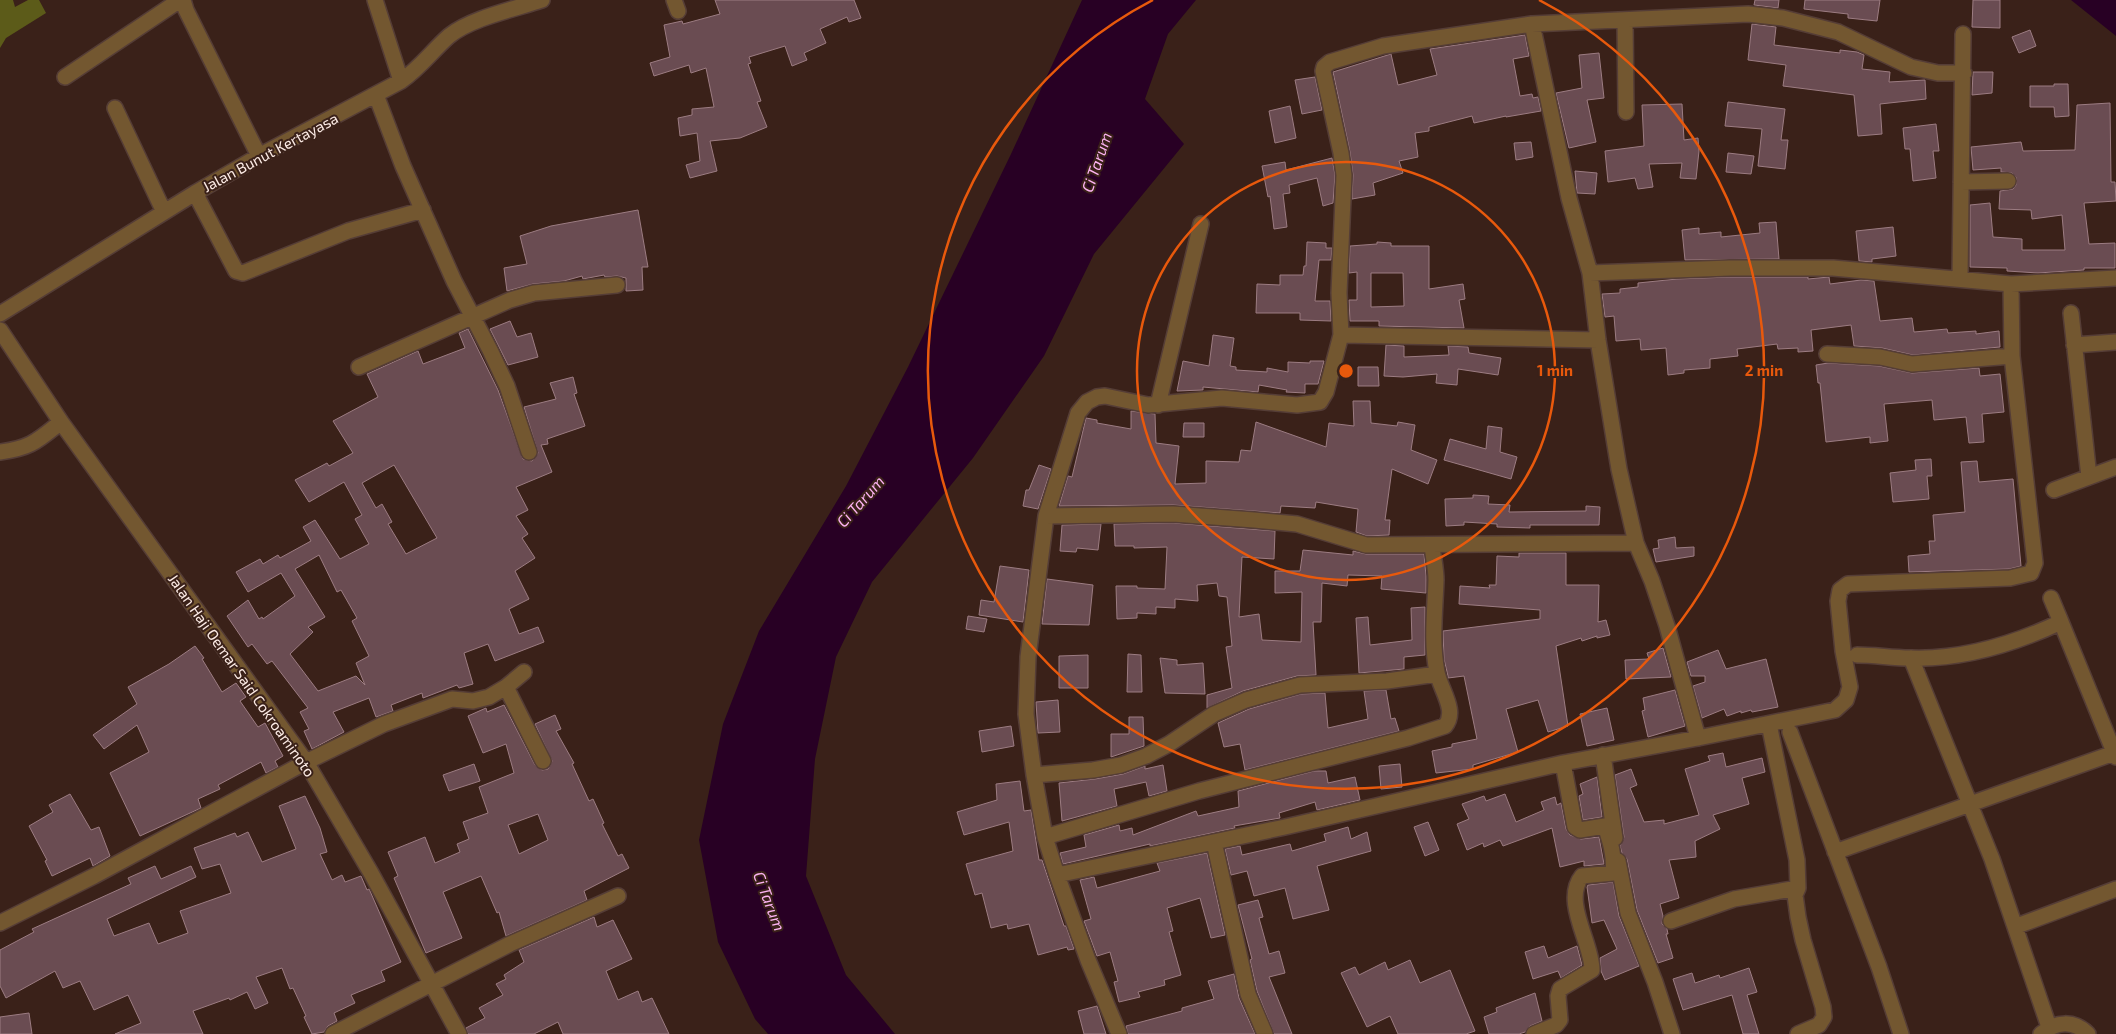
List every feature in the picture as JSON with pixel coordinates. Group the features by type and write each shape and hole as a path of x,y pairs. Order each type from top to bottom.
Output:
{"street":[{"path":"65,77 181,0 260,156"},
{"path":"375,0 401,81"},
{"name":"Jalan Bunut Kertayasa","path":"0,314 195,193 401,81 418,69 450,36 462,28 542,0"},
{"path":"1119,1034 1088,960 1057,875 1045,837 1034,775 1026,714 1028,656 1046,516 1078,414 1087,402 1097,397 1105,396 1158,405 1222,398 1297,404 1320,402 1326,392 1341,335 1339,293 1344,175 1323,71 1324,66 1330,62 1383,46 1532,24 1748,14 1783,18 1838,32 1911,67 1938,73 1964,73"},
{"path":"1625,20 1626,112"},
{"path":"1532,24 1569,198 1590,273 1598,340 1619,469 1636,543 1668,626 1698,738"},
{"path":"1960,279 1963,34"},
{"path":"376,95 454,281 474,318 506,386 529,452"},
{"path":"115,108 164,212"},
{"path":"1961,182 2008,181"},
{"path":"195,193 236,271 243,273 348,231 423,210"},
{"path":"1158,405 1201,224"},
{"path":"1590,273 1730,268 1834,268 2011,284 2116,278"},
{"path":"1057,875 1414,799 1563,763 1835,710 1846,700 1850,687 1843,651 1838,601 1840,590 1848,584 2010,578 2031,573 2035,563 2012,356 2011,284"},
{"path":"359,367 474,318 510,300 534,293 617,285"},
{"path":"2071,314 2089,477"},
{"name":"Jalan Haji Oemar Said Cokroaminoto","path":"0,330 61,422 306,762 371,873 459,1034"},
{"path":"1341,335 1598,340"},
{"path":"2074,346 2116,342"},
{"path":"1827,354 1880,358 1912,364 2012,356"},
{"path":"0,452 23,449 61,422"},
{"path":"2054,490 2116,466"},
{"path":"1046,516 1172,514 1254,520 1296,524 1366,545 1636,543"},
{"path":"1045,837 1199,791 1408,738 1445,726 1450,721 1451,713 1437,674 1433,630 1436,578 1432,545"},
{"path":"1835,852 1969,803 2115,755 2051,598"},
{"path":"1857,655 1911,658 1950,656 1995,648 2029,637 2061,622"},
{"path":"1911,658 2017,926 2045,1030 2062,1023 2076,1025 2088,1034"},
{"path":"0,923 94,876 306,762 393,720 452,699 473,701 489,697 506,687 524,672"},
{"path":"1034,775 1093,770 1121,765 1146,756 1169,744 1214,714 1246,700 1300,685 1387,681 1437,674"},
{"path":"506,687 543,760"},
{"path":"1769,724 1794,840 1798,888 1796,895 1803,940 1823,1007 1824,1017 1819,1026 1798,1034"},
{"path":"1790,732 1901,1034"},
{"path":"1603,756 1620,877 1628,912 1655,982 1672,1034"},
{"path":"1534,1034 1556,1025 1560,1020 1558,996 1560,989 1592,970 1592,960 1576,906 1579,880 1582,876 1612,872 1614,866 1612,847 1605,826 1580,830 1575,827 1563,763"},
{"path":"1214,842 1248,994 1265,1034"},
{"path":"1671,921 1734,899 1798,888"},
{"path":"2017,926 2116,889"},
{"path":"333,1034 510,944 618,896"}],"shaded area":[{"path":"0,0 13,0 15,7 28,0 39,0 46,13 6,38 0,48"}],"water":[{"name":"Ci Tarum","path":"1082,0 1196,0 1168,34 1145,99 1184,144 1094,254 1044,356 973,458 872,582 836,657 815,759 806,876 846,975 895,1034 768,1034 755,1019 718,942 699,840 723,724 759,631 846,486 908,367 1011,154"},
{"path":"2071,0 2116,0 2116,36"}],"building":[{"path":"715,0 854,0 861,18 849,22 847,17 820,29 826,43 804,53 807,60 792,66 785,46 749,57 751,63 748,64 761,101 757,102 767,127 740,138 710,141 717,171 690,178 686,165 700,161 697,133 680,136 678,118 692,115 692,109 714,107 706,68 691,73 689,65 654,76 650,63 670,57 664,25 682,21 683,24 720,14"},
{"path":"1755,0 1779,0 1778,8 1754,5"},
{"path":"1805,0 1880,0 1877,21 1848,18 1848,14 1804,9"},
{"path":"1973,0 2000,0 2000,28 1972,27"},
{"path":"1752,24 1776,27 1774,45 1840,53 1840,50 1857,52 1864,55 1862,69 1890,72 1889,82 1925,80 1926,99 1880,104 1882,134 1858,136 1854,95 1783,86 1786,65 1748,60"},
{"path":"2030,30 2036,46 2019,53 2012,37"},
{"path":"1525,35 1529,56 1513,59 1520,96 1532,94 1533,98 1538,97 1541,111 1474,123 1472,116 1429,127 1429,131 1415,133 1418,157 1399,161 1403,173 1373,183 1375,195 1352,199 1353,175 1350,152 1333,72 1391,54 1398,85 1437,75 1430,49"},
{"path":"1599,53 1604,98 1587,100 1596,142 1569,148 1556,93 1582,88 1579,55"},
{"path":"1973,72 1993,72 1992,93 1972,95"},
{"path":"1315,77 1322,110 1302,114 1295,80"},
{"path":"2054,84 2068,84 2069,116 2055,117 2054,107 2030,107 2030,86 2054,86"},
{"path":"1728,102 1785,109 1781,140 1788,140 1785,169 1758,166 1762,129 1725,126"},
{"path":"2110,103 2111,182 2115,182 2116,201 2084,203 2089,244 2115,243 2115,268 2084,268 2084,270 2038,273 2007,271 2007,268 1970,267 1970,205 1990,203 1993,237 2022,239 2022,250 2065,250 2062,215 2032,219 2031,210 1999,209 2000,191 2013,189 2016,185 2016,177 2012,173 2001,172 2001,168 1973,170 1971,147 2021,142 2023,151 2075,150 2077,105"},
{"path":"1682,104 1684,140 1698,138 1699,151 1696,179 1680,178 1682,163 1649,164 1653,187 1638,189 1635,178 1608,182 1605,151 1644,146 1642,105"},
{"path":"1290,106 1296,138 1275,143 1269,111"},
{"path":"1936,124 1939,151 1933,151 1936,178 1913,181 1910,149 1905,149 1903,128"},
{"path":"1531,142 1533,157 1516,160 1514,143"},
{"path":"1728,153 1754,156 1751,174 1726,172"},
{"path":"1332,158 1335,175 1333,203 1323,206 1317,178 1289,185 1290,193 1283,194 1287,227 1274,229 1270,196 1268,197 1262,166 1285,162 1286,170"},
{"path":"1575,171 1597,173 1595,194 1577,193"},
{"path":"638,210 648,267 642,267 643,290 626,291 626,278 617,276 605,277 604,275 583,279 582,276 564,281 533,284 507,291 504,268 527,264 520,236 551,226"},
{"path":"1776,222 1779,259 1685,260 1682,230 1699,228 1699,234 1721,232 1721,237 1760,233 1759,223"},
{"path":"1893,227 1896,256 1872,259 1872,262 1859,261 1856,231"},
{"path":"1307,242 1326,243 1326,248 1332,248 1331,260 1319,260 1315,301 1330,301 1331,321 1300,320 1300,313 1256,313 1257,284 1280,285 1280,275 1303,275 1304,266 1306,266"},
{"path":"1377,242 1391,243 1391,246 1429,246 1429,289 1463,284 1465,299 1459,300 1464,328 1379,326 1379,321 1350,321 1349,300 1357,300 1357,272 1349,273 1350,246 1377,244","holes":["1371,273 1403,273 1404,306 1371,307"]},
{"path":"1730,277 1808,277 1808,279 1829,277 1830,284 1861,280 1874,281 1880,321 1912,318 1914,332 1947,329 1948,333 1976,331 1976,334 1999,331 2000,347 1913,355 1882,348 1854,346 1851,325 1811,330 1813,351 1798,352 1798,348 1778,349 1777,344 1737,349 1738,356 1710,359 1710,368 1684,370 1684,373 1668,375 1666,348 1641,350 1640,339 1616,341 1614,316 1605,317 1602,294 1620,293 1620,289 1638,287 1638,283"},
{"path":"510,321 517,337 531,333 538,357 508,365 490,329"},
{"path":"468,329 498,390 523,459 532,461 538,453 524,407 556,399 550,383 573,377 577,393 574,394 585,426 547,439 548,444 541,445 552,472 516,487 528,510 516,516 528,534 522,538 535,558 515,571 529,599 509,609 519,634 538,627 544,642 495,661 488,644 464,653 473,684 459,688 457,685 423,698 422,693 391,705 393,711 376,717 369,698 333,712 344,732 312,749 304,731 309,729 300,712 308,708 272,661 267,664 252,644 248,647 227,616 248,600 259,619 262,617 263,619 295,596 281,573 248,592 236,572 260,559 263,564 278,555 280,558 311,541 303,527 315,520 340,559 369,544 355,519 362,515 344,482 309,502 295,480 327,463 329,466 353,453 333,421 378,397 367,374 418,351 423,364 465,348 459,333","holes":["394,465 437,538 406,554 388,524 392,522 382,504 376,508 362,483","319,555 337,592 341,590 357,618 352,621 369,656 356,663 365,685 356,676 318,691 290,654 313,632 308,627 325,617 295,569"]},
{"path":"1213,335 1234,338 1230,366 1236,367 1236,370 1267,372 1267,368 1288,372 1288,362 1310,363 1310,361 1324,361 1318,384 1305,384 1305,393 1286,392 1287,390 1259,385 1258,392 1203,387 1203,390 1177,391 1183,361 1209,366"},
{"path":"1386,345 1404,346 1404,357 1449,355 1448,346 1468,347 1469,353 1501,358 1498,375 1458,369 1457,385 1436,383 1437,374 1403,377 1384,376"},
{"path":"1828,363 1879,366 1912,373 1979,368 1980,376 2000,374 2004,412 1982,414 1984,442 1969,443 1966,417 1934,420 1932,400 1884,404 1888,441 1870,443 1870,437 1826,442 1820,383 1818,383 1816,365"},
{"path":"1358,367 1378,367 1379,386 1358,386"},
{"path":"1353,401 1370,401 1371,423 1397,426 1398,422 1415,425 1411,450 1437,460 1428,484 1392,469 1385,520 1390,520 1389,535 1367,536 1356,532 1358,509 1316,502 1315,508 1281,506 1280,513 1173,505 1059,506 1068,476 1072,477 1086,418 1097,420 1097,423 1131,429 1131,411 1155,414 1156,443 1179,446 1175,484 1206,483 1206,461 1239,462 1241,450 1251,451 1256,422 1326,447 1329,423 1354,426"},
{"path":"1184,423 1204,423 1204,437 1183,437"},
{"path":"1488,426 1502,428 1500,452 1517,457 1511,479 1444,460 1450,439 1486,449"},
{"path":"1931,459 1932,476 1927,476 1929,499 1893,502 1890,473 1916,470 1915,460"},
{"path":"1977,461 1979,482 2013,479 2021,566 2009,569 1909,572 1908,556 1930,554 1929,541 1935,541 1933,515 1965,512 1961,462"},
{"path":"1039,465 1051,469 1038,509 1023,506 1026,490 1029,490"},
{"path":"1473,495 1489,496 1488,504 1510,505 1509,512 1586,511 1586,506 1600,507 1599,525 1530,525 1530,528 1497,527 1497,524 1464,522 1464,525 1446,526 1445,499 1473,498"},
{"path":"1173,523 1275,531 1274,559 1242,557 1239,617 1259,614 1262,640 1301,642 1302,592 1275,593 1275,571 1300,571 1303,550 1353,555 1353,551 1366,554 1424,554 1426,593 1381,589 1382,576 1348,575 1347,586 1322,583 1321,622 1313,622 1316,675 1297,676 1243,691 1207,708 1207,695 1232,688 1226,647 1232,646 1227,597 1219,596 1217,583 1197,585 1198,601 1175,599 1175,608 1156,607 1156,614 1137,613 1137,618 1117,619 1116,586 1165,589 1167,547 1134,548 1134,546 1115,546 1114,524"},
{"path":"1101,524 1098,550 1077,548 1076,552 1060,551 1062,525"},
{"path":"1675,537 1676,548 1694,547 1694,556 1656,562 1653,549 1659,548 1658,540"},
{"path":"1519,553 1566,553 1566,585 1599,585 1598,622 1606,620 1610,635 1597,638 1597,636 1582,641 1581,638 1556,646 1568,726 1548,732 1538,700 1506,709 1518,752 1473,765 1473,769 1436,773 1432,751 1452,747 1452,744 1477,739 1464,676 1448,678 1444,659 1443,631 1540,619 1540,610 1459,604 1460,586 1490,588 1489,585 1496,585 1497,556 1519,557"},
{"path":"1000,566 1029,570 1023,622 979,615 981,600 994,602"},
{"path":"1047,579 1093,585 1089,625 1042,624"},
{"path":"1425,607 1425,655 1404,657 1404,669 1359,673 1356,618 1368,617 1370,645 1412,640 1411,608"},
{"path":"968,616 987,619 984,632 966,629"},
{"path":"195,646 204,658 202,659 222,692 236,683 246,697 240,701 258,727 265,723 283,756 275,761 278,767 266,773 261,762 218,785 220,789 198,799 201,808 140,836 110,773 149,752 137,725 104,749 93,735 137,704 128,687 169,664"},
{"path":"1663,648 1671,677 1626,679 1625,660 1649,659 1647,653"},
{"path":"1718,650 1726,669 1766,659 1778,707 1752,712 1751,710 1741,713 1741,711 1727,716 1724,709 1702,718 1693,686 1705,682 1705,676 1691,676 1687,662"},
{"path":"1128,654 1141,655 1142,692 1127,692"},
{"path":"1088,655 1088,688 1059,688 1059,656"},
{"path":"1160,658 1177,660 1177,665 1203,663 1205,694 1165,693"},
{"path":"1386,690 1391,719 1395,718 1399,731 1245,770 1240,744 1224,747 1218,723 1249,709 1301,694 1325,693 1328,728 1368,719 1364,691"},
{"path":"1675,690 1685,726 1648,737 1642,711 1645,710 1643,698"},
{"path":"1058,700 1060,732 1038,733 1036,702"},
{"path":"504,705 535,765 542,770 548,769 552,761 535,724 555,715 561,729 556,731 574,763 572,764 589,801 593,799 604,823 602,824 618,856 622,854 629,868 584,891 587,900 506,936 499,912 497,913 481,876 443,892 462,938 426,953 394,878 398,876 388,852 425,837 435,863 460,852 457,844 469,839 463,822 488,813 479,787 514,773 506,744 483,753 468,716 486,708 487,712","holes":["538,814 548,840 519,854 508,825"]},
{"path":"1607,708 1614,740 1587,746 1580,714"},
{"path":"1129,717 1143,717 1144,746 1111,757 1111,734 1129,734"},
{"path":"1011,726 1014,746 982,752 979,731"},
{"path":"1723,753 1726,767 1762,758 1765,772 1742,778 1749,804 1713,815 1720,829 1695,841 1696,857 1669,860 1679,898 1660,904 1663,916 1662,924 1667,929 1668,934 1666,934 1673,958 1658,963 1637,910 1627,859 1622,853 1620,846 1624,837 1615,775 1631,769 1637,785 1630,788 1644,822 1664,820 1664,824 1699,815 1685,769 1710,761 1708,756"},
{"path":"474,764 480,781 449,791 443,775"},
{"path":"1400,764 1402,787 1381,789 1379,766"},
{"path":"1163,765 1167,791 1149,796 1146,782 1114,789 1117,806 1062,821 1059,783 1095,779 1123,774 1145,766 1145,769"},
{"path":"1314,771 1326,771 1328,783 1355,777 1360,800 1317,810 1315,802 1279,813 1280,818 1234,826 1235,828 1150,846 1150,844 1063,864 1060,853 1086,847 1084,835 1119,825 1120,831 1132,828 1133,835 1196,811 1198,816 1239,807 1238,791"},
{"path":"1597,777 1602,817 1583,820 1579,796 1583,794 1580,784"},
{"path":"1020,781 1024,811 1031,810 1039,860 1042,860 1064,926 1066,926 1074,949 1068,950 1067,947 1038,955 1029,924 1008,929 1007,924 991,928 982,893 975,895 966,864 1013,851 1009,822 964,835 957,812 997,800 996,784"},
{"path":"70,794 91,830 99,827 110,856 93,866 90,858 52,876 45,861 47,860 29,826 53,812 49,805"},
{"path":"1505,794 1516,822 1544,810 1541,802 1555,797 1557,805 1561,803 1566,829 1570,835 1581,839 1599,837 1604,864 1584,866 1584,861 1560,867 1552,828 1503,846 1500,840 1484,847 1483,843 1467,850 1457,824 1469,819 1462,804 1484,796 1486,801"},
{"path":"305,796 320,828 327,852 320,854 332,880 342,875 345,882 361,876 367,890 369,889 370,891 401,962 381,971 385,981 351,995 355,1003 334,1013 337,1021 328,1026 324,1032 312,1034 304,1017 306,1016 293,988 290,989 282,968 256,977 268,1003 255,1009 247,992 230,1000 229,998 193,1011 203,1034 115,1034 141,1023 128,995 94,1010 80,981 63,988 55,971 6,998 0,986 0,950 34,932 32,929 131,884 128,878 155,866 161,879 191,866 196,877 107,919 114,936 149,923 158,944 188,933 180,911 231,893 220,864 202,869 194,848 235,833 237,837 248,832 262,862 296,849 279,806"},
{"path":"1428,822 1439,850 1425,856 1414,827"},
{"path":"1348,827 1351,839 1367,832 1371,851 1317,866 1329,910 1293,919 1285,888 1254,896 1247,871 1231,875 1225,849 1240,846 1242,855 1290,844 1292,851 1326,841 1324,834"},
{"path":"1207,853 1225,935 1211,938 1200,898 1167,908 1173,931 1169,932 1181,975 1164,980 1165,985 1138,992 1140,997 1119,1002 1114,982 1118,981 1110,952 1097,956 1084,921 1091,919 1080,880 1094,877 1097,888 1160,871 1157,863"},
{"path":"1613,882 1619,916 1639,966 1605,980 1601,971 1600,958 1617,949 1604,920 1592,923 1587,887 1588,885"},
{"path":"1258,900 1263,917 1259,918 1269,954 1279,951 1285,973 1269,977 1292,1034 1274,1034 1257,991 1250,960 1252,959 1238,905"},
{"path":"594,917 597,927 613,920 632,959 606,971 618,1000 638,991 642,1002 652,998 669,1034 563,1034 558,1022 534,1034 468,1034 466,1028 485,1018 479,1008 503,995 496,984 506,979 504,975 524,962 519,950"},
{"path":"1544,946 1548,958 1577,946 1582,965 1561,978 1558,971 1533,979 1525,952"},
{"path":"1410,960 1420,983 1450,970 1475,1031 1466,1034 1398,1034 1390,1016 1367,1027 1341,973 1355,967 1359,975 1385,962 1388,970"},
{"path":"1749,968 1757,992 1747,995 1759,1034 1743,1034 1732,995 1683,1010 1673,979 1692,973 1695,983 1719,975 1720,978"},
{"path":"1234,974 1239,998 1255,1034 1128,1034 1126,1026 1182,1011 1182,1008 1214,999 1208,981"},
{"path":"1535,993 1542,1021 1530,1026 1525,1032 1519,1034 1489,1034 1484,1017 1497,1012 1496,1008"},
{"path":"1097,1006 1106,1034 1084,1034 1078,1011"},
{"path":"29,1013 32,1034 0,1034 0,1017"}]}
